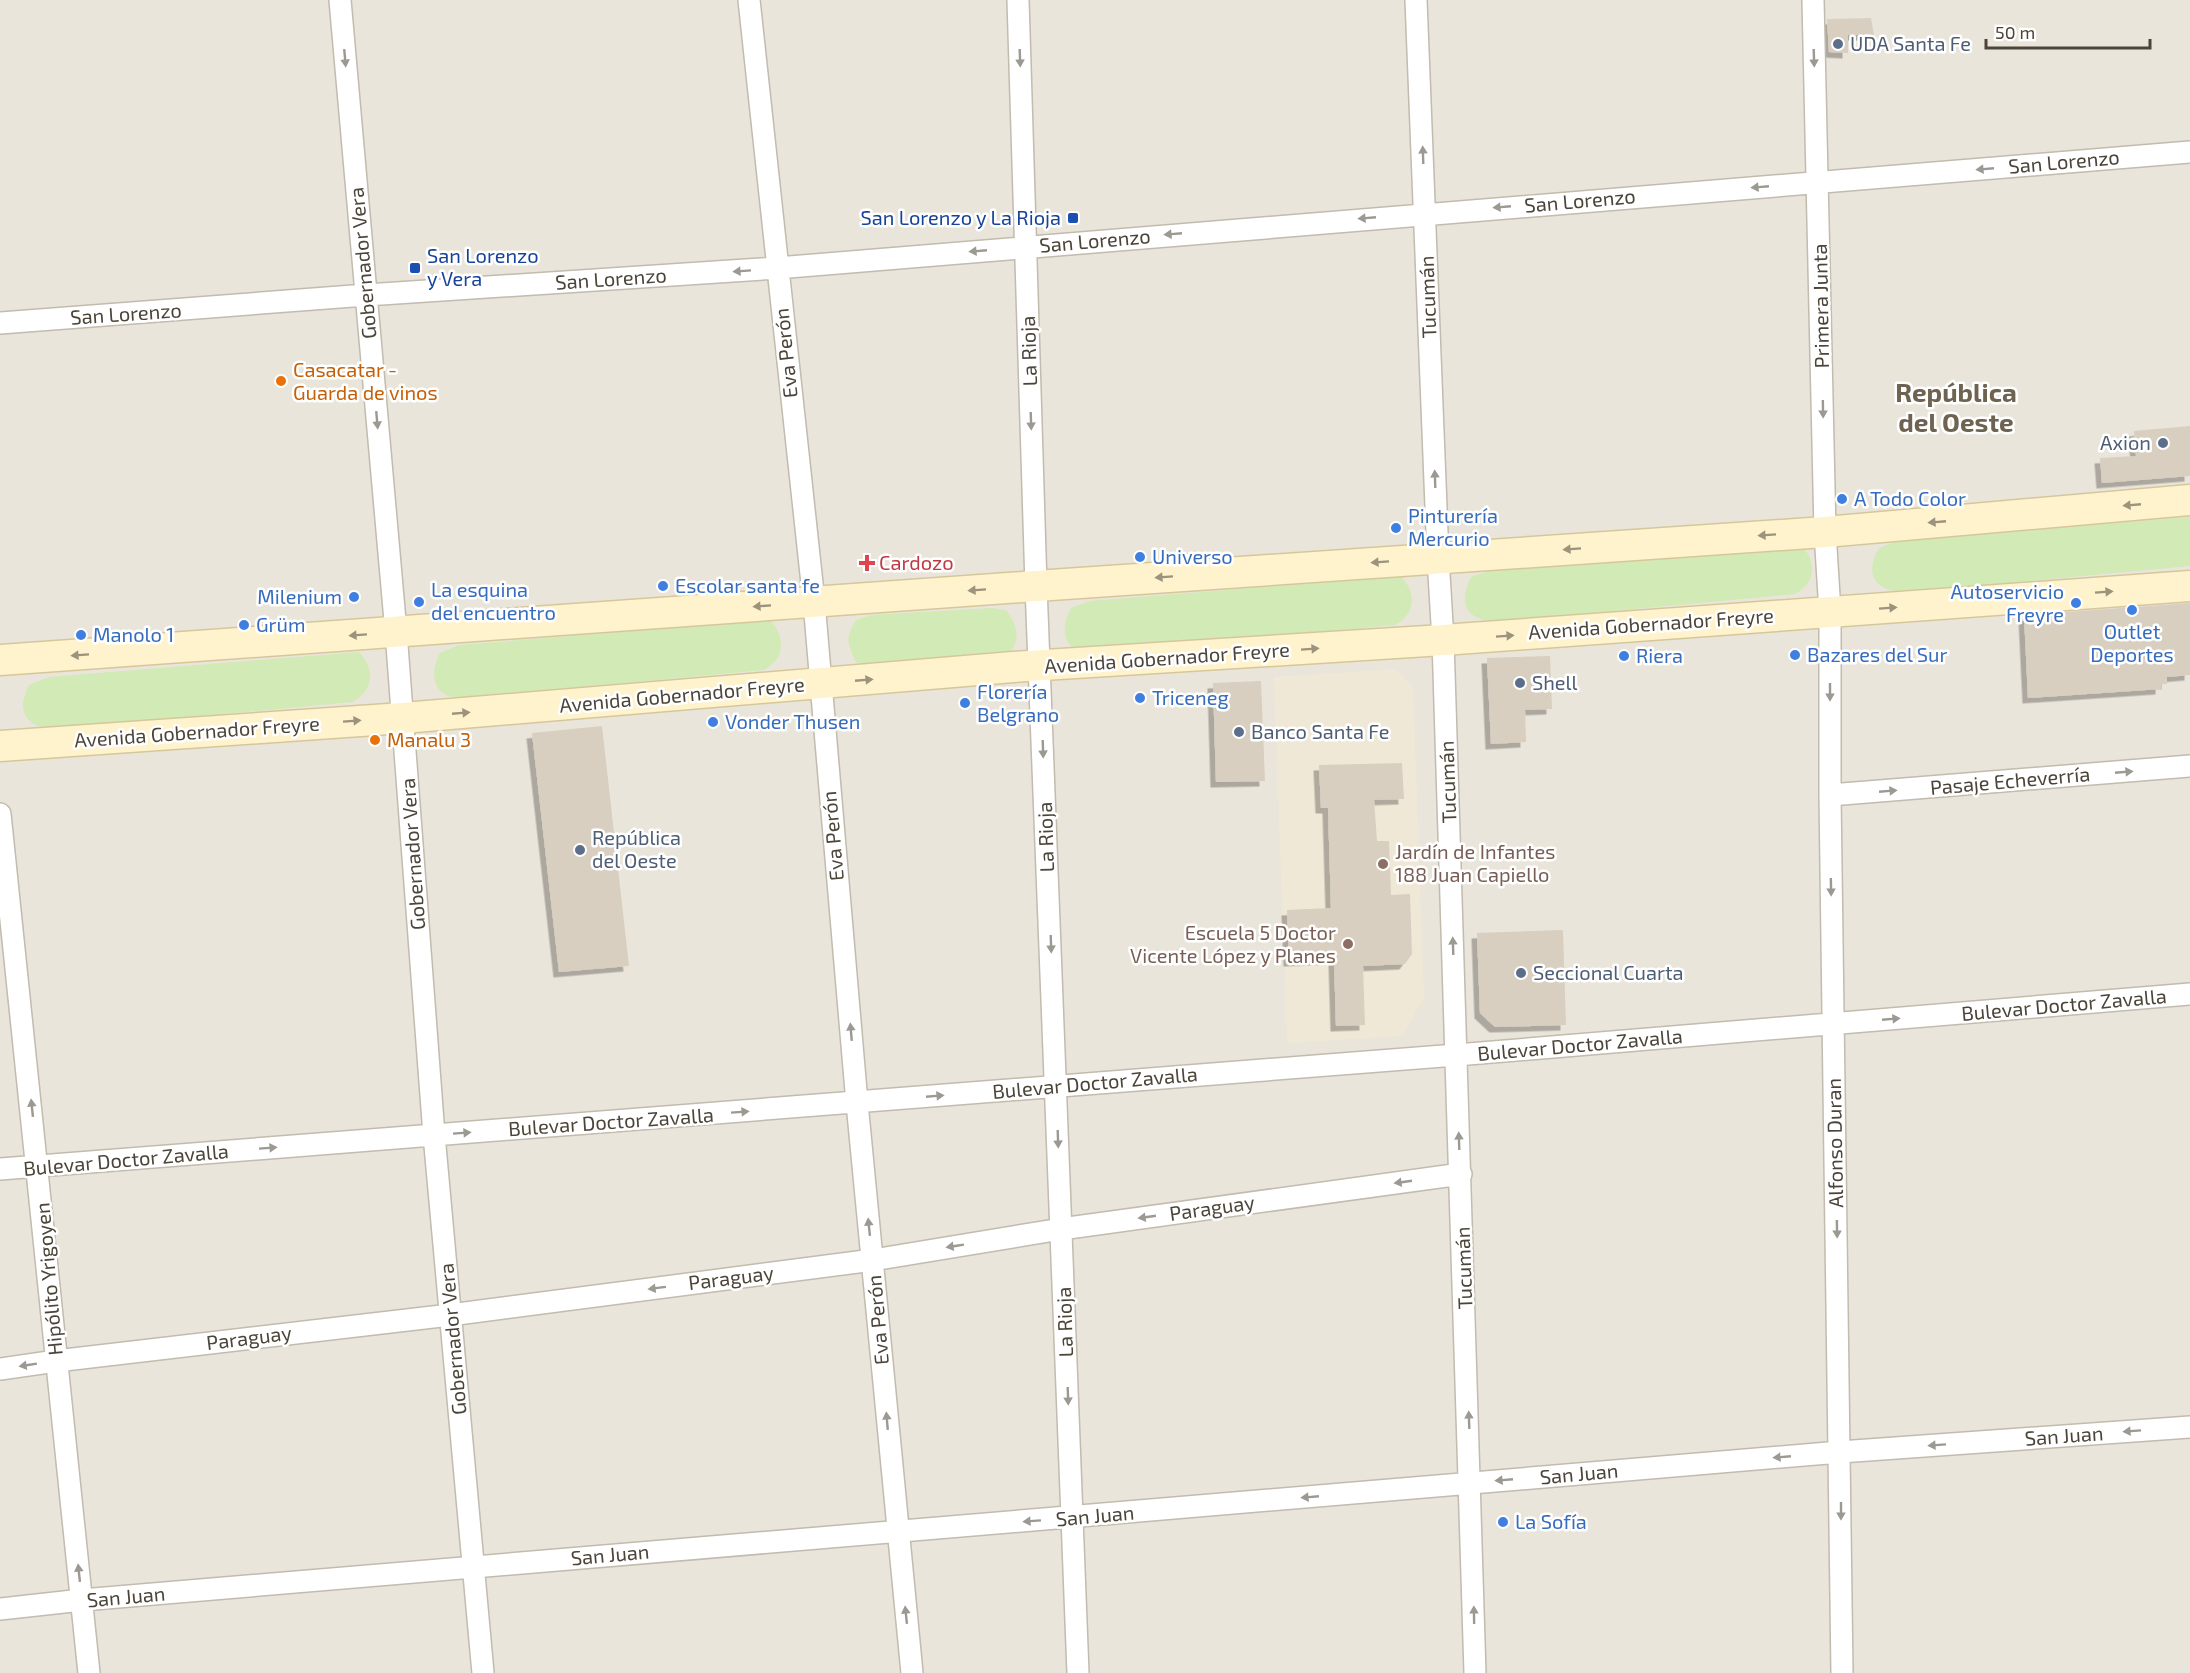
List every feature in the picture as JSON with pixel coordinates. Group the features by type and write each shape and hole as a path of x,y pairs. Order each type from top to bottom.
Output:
{"main road":[{"path":"0,660 1825,532 2190,500"},
{"name":"Avenida Gobernador Freyre","path":"0,746 403,718 1040,666 1443,640 2190,586"}],"street":[{"name":"Gobernador Vera","path":"340,0 396,632 434,1135 483,1673"},
{"name":"Eva Perón","path":"749,0 814,602 857,1103 912,1673"},
{"name":"La Rioja","path":"1018,0 1036,586 1078,1673"},
{"name":"Tucumán","path":"1416,0 1443,640 1471,1483 1475,1673"},
{"name":"Primera Junta","path":"1813,0 1825,532 1830,612"},
{"name":"San Lorenzo","path":"0,323 366,295 777,268 2190,152"},
{"name":"Alfonso Duran","path":"1830,612 1830,795 1842,1673"},
{"name":"Pasaje Echeverría","path":"1830,795 2190,766"},
{"name":"Hipólito Yrigoyen","path":"0,814 89,1673"},
{"name":"Bulevar Doctor Zavalla","path":"0,1169 857,1103 2190,994"},
{"name":"Paraguay","path":"0,1369 450,1315 873,1260 1061,1229 1461,1174"},
{"name":"San Juan","path":"0,1609 897,1530 1073,1518 1840,1452 2190,1427"}],"shaded area":[{"path":"0,0 2190,0 2190,1673 0,1673"},
{"path":"1396,669 1413,687 1424,998 1402,1036 1287,1043 1274,677"}],"green space":[{"path":"2190,517 2190,566 1901,593 1884,588 1874,578 1872,572 1879,548 1898,540"},
{"path":"1801,545 1810,558 1812,571 1807,584 1795,594 1494,622 1476,617 1467,608 1465,602 1471,577 1491,570"},
{"path":"1400,576 1406,582 1412,602 1407,615 1395,625 1093,653 1082,652 1073,647 1066,638 1066,620 1071,608 1090,601"},
{"path":"992,608 1006,610 1016,629 1014,647 1004,658 875,668 856,662 849,646 850,632 856,620 871,615"},
{"path":"770,620 779,633 781,647 776,660 764,670 463,698 448,696 435,683 435,664 440,653 459,645"},
{"path":"359,652 368,665 370,679 365,692 353,702 52,730 42,728 29,720 23,709 29,685 49,677"}],"building":[{"name":"UDA Santa Fe","path":"1871,18 1874,35 1848,35 1848,53 1829,52 1827,19"},
{"name":"Axion","path":"2190,426 2190,476 2102,483 2100,458 2136,456 2134,431"},
{"path":"2190,603 2190,675 2167,677 2167,684 2161,684 2161,689 2028,698 2024,615"},
{"name":"Shell","path":"1550,656 1552,709 1525,710 1526,742 1491,744 1487,658"},
{"name":"Banco Santa Fe","path":"1261,681 1265,781 1216,782 1213,683"},
{"name":"República del Oeste","path":"602,726 629,966 559,972 532,733"},
{"path":"1402,763 1404,799 1374,800 1377,841 1389,841 1391,895 1410,894 1412,954 1405,964 1363,966 1365,1025 1336,1026 1334,959 1289,961 1287,910 1331,908 1328,808 1321,808 1319,765"},
{"name":"Seccional Cuarta","path":"1563,930 1566,1025 1495,1027 1480,1013 1477,933"}],"place":[{"name":"UDA Santa Fe","path":"1838,44"},
{"name":"San Lorenzo y La Rioja","path":"1073,218"},
{"name":"San Lorenzo y Vera","path":"415,268"},
{"name":"Casacatar - Guarda de vinos","path":"281,381"},
{"name":"Axion","path":"2163,443"},
{"name":"A Todo Color","path":"1842,499"},
{"name":"Pinturería Mercurio","path":"1396,528"},
{"name":"Universo","path":"1140,557"},
{"name":"Cardozo","path":"867,563"},
{"name":"Escolar santa fe","path":"663,586"},
{"name":"Milenium","path":"354,597"},
{"name":"La esquina del encuentro","path":"419,602"},
{"name":"Autoservicio Freyre","path":"2076,603"},
{"name":"Outlet Deportes","path":"2132,610"},
{"name":"Grüm","path":"244,625"},
{"name":"Manolo 1","path":"81,635"},
{"name":"Bazares del Sur","path":"1795,655"},
{"name":"Riera","path":"1624,656"},
{"name":"Shell","path":"1520,683"},
{"name":"Triceneg","path":"1140,698"},
{"name":"Florería Belgrano","path":"965,703"},
{"name":"Vonder Thusen","path":"713,722"},
{"name":"Banco Santa Fe","path":"1239,732"},
{"name":"Manalu 3","path":"375,740"},
{"name":"República del Oeste","path":"580,850"},
{"name":"Jardín de Infantes 188 Juan Capiello","path":"1383,864"},
{"name":"Escuela 5 Doctor Vicente López y Planes","path":"1348,944"},
{"name":"Seccional Cuarta","path":"1521,973"},
{"name":"La Sofía","path":"1503,1522"}],"district":[{"name":"República del Oeste","path":"1956,408"}]}
